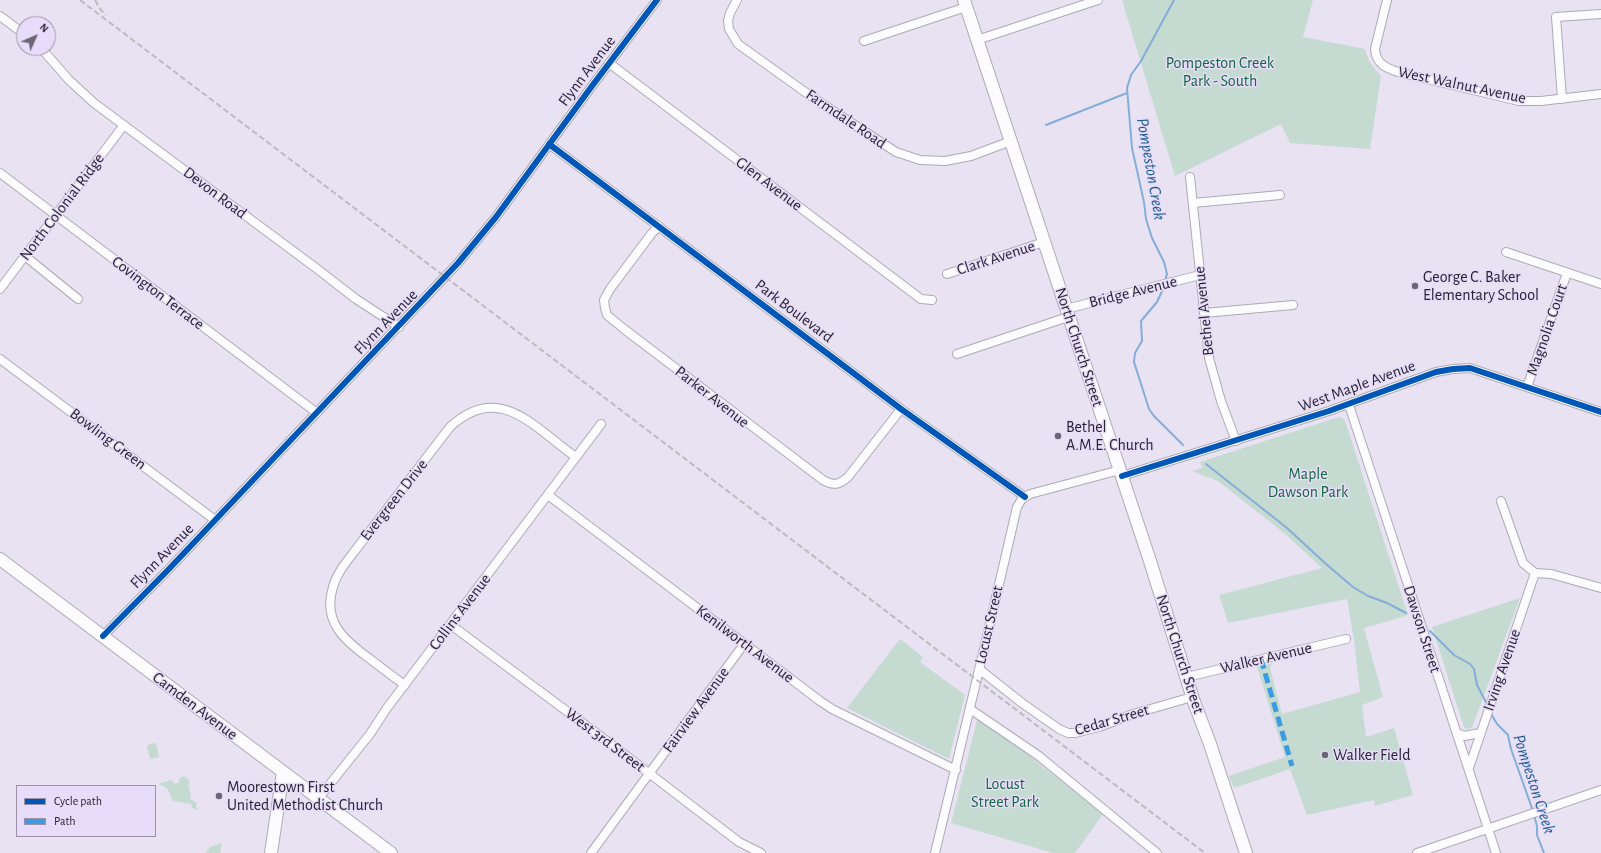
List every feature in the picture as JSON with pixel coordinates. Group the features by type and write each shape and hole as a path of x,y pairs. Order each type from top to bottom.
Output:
{"main road":[{"name":"North Church Street","path":"965,4 1121,473 1192,697 1210,744 1246,853"},
{"name":"Camden Avenue","path":"0,559 391,853"},
{"path":"271,853 283,772"}],"street":[{"name":"Flynn Avenue","path":"103,636 445,278 478,240 657,0"},
{"name":"Farmdale Road","path":"737,0 728,21 729,29 738,44 812,97 896,152 920,160 945,161 971,156 1011,141"},
{"path":"977,40 1098,0"},
{"name":"West Walnut Avenue","path":"1387,0 1376,42 1376,57 1385,68 1519,101 1541,101 1601,94"},
{"path":"864,41 965,4"},
{"path":"1562,99 1556,17 1601,14"},
{"path":"0,16 16,28"},
{"name":"Devon Road","path":"48,56 77,88 124,125 356,299 399,326"},
{"name":"Glen Avenue","path":"609,63 921,299 932,300"},
{"name":"North Colonial Ridge","path":"0,289 124,125"},
{"name":"Park Boulevard","path":"549,144 901,409 1025,497"},
{"name":"Covington Terrace","path":"0,173 317,412"},
{"name":"Bethel Avenue","path":"1190,177 1211,368 1221,401 1236,441"},
{"path":"1193,202 1280,195"},
{"name":"Parker Avenue","path":"659,226 652,233 610,289 604,300 607,315 723,406 828,483 832,484 838,484 848,476 901,409"},
{"name":"Clark Avenue","path":"947,274 1044,242"},
{"path":"1506,252 1601,284"},
{"path":"25,256 78,299"},
{"name":"Magnolia Court","path":"1527,386 1567,273"},
{"name":"Bridge Avenue","path":"957,354 1067,313 1200,275"},
{"path":"1204,313 1293,305"},
{"name":"Bowling Green","path":"0,359 215,520"},
{"name":"West Maple Avenue","path":"1121,473 1236,441 1349,405 1436,372 1459,368 1470,368 1601,412"},
{"name":"Dawson Street","path":"1349,405 1496,853"},
{"name":"Evergreen Drive","path":"405,685 344,639 333,621 331,600 333,586 343,567 357,548 450,427 469,412 485,407 492,407 501,408 516,413 576,457"},
{"name":"Collins Avenue","path":"318,799 370,733 601,424"},
{"path":"1025,497 1041,491 1121,473"},
{"name":"Kenilworth Avenue","path":"548,495 832,709 956,770"},
{"name":"Locust Street","path":"935,853 980,668 1014,514 1019,502 1025,497"},
{"path":"1502,501 1523,562 1535,573 1551,574 1601,588"},
{"name":"Irving Avenue","path":"1469,768 1535,573"},
{"name":"West 3rd Street","path":"450,625 738,842 761,853"},
{"name":"Walker Avenue","path":"1186,677 1346,639"},
{"name":"Fairview Avenue","path":"591,853 744,644"},
{"name":"Cedar Street","path":"980,668 1022,703 1059,729 1068,733 1075,733 1099,727 1124,717 1192,697"},
{"path":"970,709 1039,756 1157,853"},
{"path":"1457,734 1464,736 1480,733"},
{"path":"1417,853 1601,790"}],"green space":[{"name":"Pompeston Creek Park - South","path":"1122,0 1313,0 1303,37 1365,49 1367,57 1375,70 1381,76 1370,149 1290,143 1281,124 1175,176"},
{"name":"Maple Dawson Park","path":"1339,417 1344,419 1347,427 1408,615 1364,628 1383,697 1362,705 1366,737 1394,728 1413,795 1375,806 1374,800 1307,815 1290,769 1234,788 1229,776 1285,757 1257,667 1272,663 1270,668 1282,714 1360,692 1354,640 1347,599 1228,623 1219,595 1322,568 1284,533 1218,481 1192,471 1202,468 1200,462"},
{"path":"1520,598 1472,728 1466,729 1464,727 1432,627"},
{"name":"Locust Street Park","path":"900,639 923,657 920,662 965,695 949,759 847,708"},
{"name":"Locust Street Park","path":"978,717 1103,814 1075,853 1053,853 951,823"},
{"path":"156,743 159,757 150,759 147,747 149,744"},
{"path":"184,776 189,780 190,784 188,785 191,796 190,799 197,803 196,807 199,810 192,808 191,804 173,801 167,788 158,784 172,780 174,784 180,782 180,778"},
{"path":"222,843 220,853 206,853 210,847"}],"waterway":[{"name":"Pompeston Creek","path":"1165,281 1167,274 1164,262 1152,238 1146,219 1144,202 1132,148 1127,88 1131,75 1141,61 1174,0"},
{"path":"1046,125 1127,93"},
{"name":"Pompeston Creek","path":"1164,287 1157,302 1141,321 1142,341 1135,353 1134,362 1149,409 1183,445"},
{"name":"Pompeston Creek","path":"1206,464 1287,528 1353,587 1368,596 1387,603 1406,613"},
{"name":"Pompeston Creek","path":"1430,631 1454,655 1470,664 1474,669 1477,685 1488,706"},
{"name":"Pompeston Creek","path":"1490,712 1497,724 1508,735 1511,749 1533,811"},
{"name":"Pompeston Creek","path":"1534,815 1537,826 1537,835 1544,853"}],"railway":[{"path":"80,0 1205,853"},
{"path":"95,0 106,15"}],"marked path":[{"path":"1261,659 1292,766"}],"cycle path":[{"path":"103,636 169,569 458,263 496,217 657,0"},
{"path":"549,144 901,409 1025,497"},
{"path":"1122,476 1329,411 1436,372 1453,369 1470,368 1601,412"}],"place":[{"name":"George C. Baker Elementary School","path":"1415,286"},
{"name":"Bethel A.M.E. Church","path":"1058,436"},
{"name":"Walker Field","path":"1325,755"},
{"name":"Moorestown First United Methodist Church","path":"219,796"}]}
